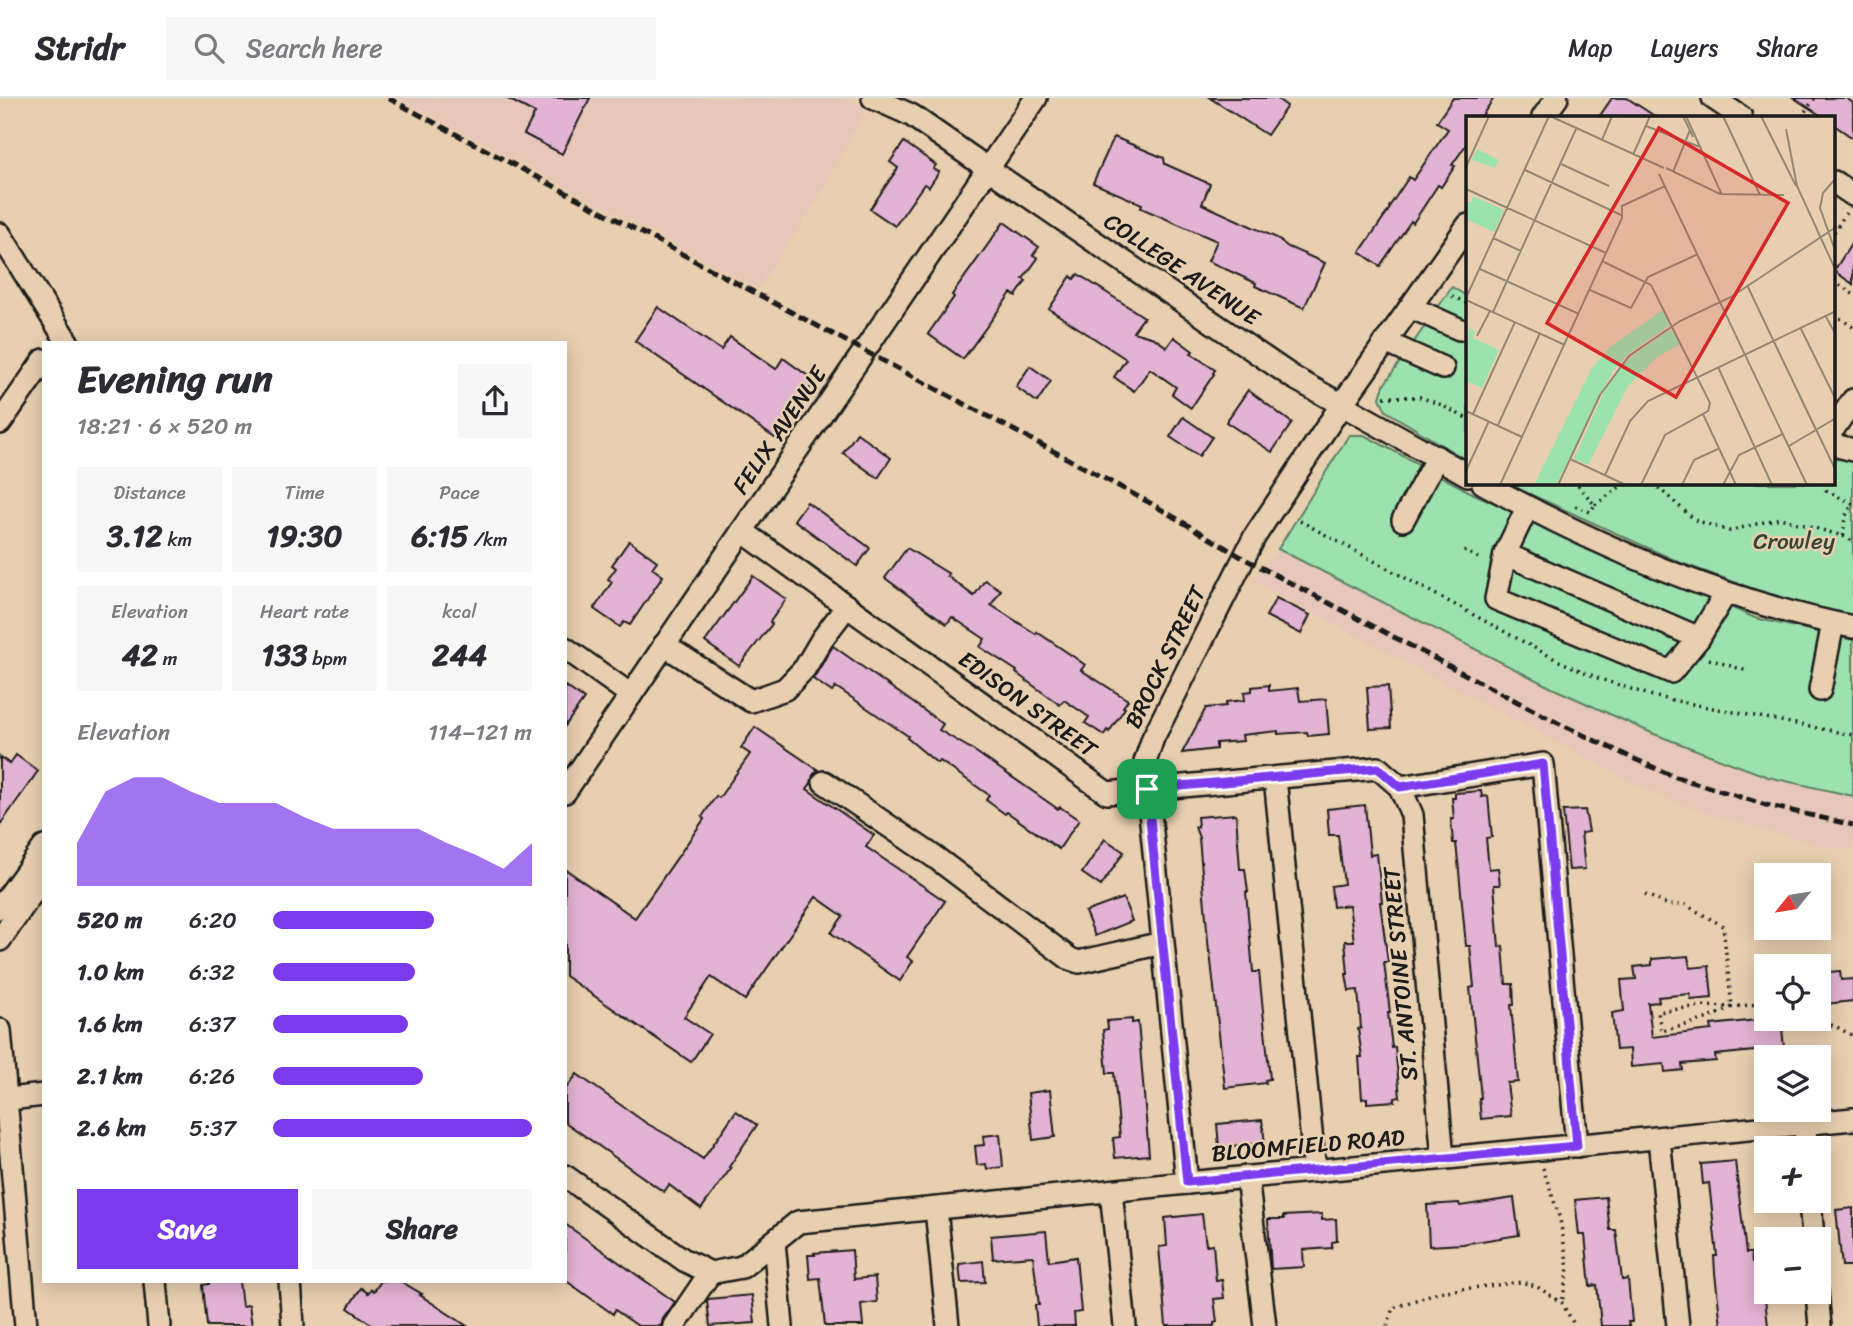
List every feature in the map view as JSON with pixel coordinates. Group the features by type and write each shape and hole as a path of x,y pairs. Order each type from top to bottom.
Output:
{"street":[{"name":"COLLEGE AVENUE","path":"873,98 911,115 1294,378 1466,474"},
{"name":"FELIX AVENUE","path":"567,789 1036,98"},
{"path":"1545,116 1557,98"},
{"path":"1717,104 1739,116"},
{"path":"1836,185 1850,204"},
{"name":"BROCK STREET","path":"1187,1182 1145,762 1153,738 1255,536 1342,404 1466,228"},
{"path":"0,234 62,340"},
{"path":"1410,307 1459,329"},
{"path":"1385,342 1443,368"},
{"path":"0,423 42,363"},
{"path":"1836,425 1853,400"},
{"path":"1836,446 1853,450"},
{"path":"1403,520 1437,457"},
{"path":"1487,485 1527,508 1648,563 1725,594 1843,625 1820,690"},
{"path":"1527,508 1505,554 1496,599 1671,672 1699,638 1725,594"},
{"name":"EDISON STREET","path":"742,531 1107,793 1378,768 1400,787"},
{"path":"1505,554 1699,638"},
{"path":"664,645 751,701 785,689 806,668 821,639 847,606"},
{"path":"567,649 631,695"},
{"path":"1400,787 1543,764 1577,1146"},
{"path":"1275,778 1314,1171"},
{"path":"824,782 936,858 1070,959 1079,962 1162,943"},
{"name":"ST. ANTOINE STREET","path":"1400,787 1412,816 1443,1158"},
{"path":"0,908 42,850"},
{"path":"0,940 42,879"},
{"path":"0,1030 3,1100 26,1326"},
{"path":"3,1100 42,1095"},
{"name":"BLOOMFIELD ROAD","path":"710,1273 742,1266 798,1223 1187,1182 1853,1119"},
{"path":"1805,1124 1806,1136"},
{"path":"1659,1138 1678,1326"},
{"path":"567,1177 684,1260 710,1273 674,1326"},
{"path":"1247,1177 1265,1326"},
{"path":"1111,1191 1125,1326"},
{"path":"936,1209 948,1326"},
{"path":"774,1242 782,1326"},
{"path":"155,1283 159,1326"},
{"path":"290,1283 293,1326"},
{"path":"1818,1304 1820,1326"}],"path":[{"path":"1802,116 1815,98"},
{"path":"1836,228 1850,204"},
{"path":"1836,282 1853,294"},
{"path":"1452,296 1466,303"},
{"path":"1836,315 1853,327"},
{"path":"1384,397 1420,397 1466,418"},
{"path":"1578,485 1595,505"},
{"path":"1569,503 1590,512 1595,505 1622,485"},
{"path":"1655,485 1695,520 1729,531 1780,518 1853,541"},
{"path":"1827,485 1826,490 1853,504 1845,517 1843,536"},
{"path":"1464,551 1478,558"},
{"path":"1709,659 1747,671"},
{"path":"1645,894 1668,905 1686,905 1723,926 1732,1007"},
{"path":"1732,1007 1694,1023 1661,1031 1658,1013 1700,1006 1754,1004"},
{"path":"1831,1025 1853,1036"},
{"path":"1543,1168 1560,1219 1568,1268 1562,1303"},
{"path":"1387,1326 1393,1308 1438,1292 1521,1282 1536,1286 1562,1303 1575,1326"}],"shaded area":[{"path":"399,98 842,98 866,107 816,202 758,288"},
{"path":"1278,549 1550,687 1654,734 1768,777 1853,796 1853,850 1826,847 1711,815 1645,789 1254,581"}],"green space":[{"path":"1452,287 1466,296 1466,460 1386,411 1380,398 1384,385"},
{"path":"1349,435 1364,435 1474,494 1755,618 1853,640 1853,796 1768,777 1654,734 1550,687 1278,549"},
{"name":"Crowley","path":"1836,458 1853,462 1853,615 1779,598 1681,563 1510,485 1836,485"}],"building":[{"path":"506,98 590,98 562,154 524,134 535,113"},
{"path":"1210,98 1276,98 1287,106 1267,135"},
{"path":"1453,98 1494,98 1482,116 1466,116 1466,145 1452,165 1455,166 1441,187 1438,185 1413,223 1411,221 1380,266 1360,252 1409,177 1413,180 1448,129 1437,122"},
{"path":"1612,98 1627,98 1654,116 1600,116"},
{"path":"1794,98 1846,98 1853,103 1853,138 1836,126 1836,116 1821,116"},
{"path":"1114,137 1164,158 1165,164 1210,184 1202,204 1325,263 1304,308 1208,261 1217,241 1141,208 1142,204 1093,183"},
{"path":"904,142 936,165 933,169 939,172 929,187 924,184 895,226 870,209 898,168 890,162"},
{"path":"1004,222 1039,247 1033,255 1038,258 1023,279 1026,281 1016,296 1011,293 963,359 928,334"},
{"path":"1853,241 1853,284 1836,272 1836,268"},
{"path":"1078,274 1144,317 1133,332 1154,338 1167,347 1174,337 1215,370 1191,408 1172,394 1176,387 1150,369 1134,391 1114,377 1126,359 1049,309 1071,276 1074,279"},
{"path":"658,307 721,350 730,337 776,369 783,358 815,381 775,438 635,341"},
{"path":"1030,366 1051,381 1037,402 1016,387"},
{"path":"1248,390 1292,423 1272,452 1226,422"},
{"path":"1183,417 1212,437 1199,456 1170,437"},
{"path":"857,433 891,458 878,478 843,453"},
{"path":"807,502 870,548 857,566 794,520"},
{"path":"629,541 657,561 652,568 663,576 630,625 624,622 620,627 594,609 612,582 608,579 616,568 612,565"},
{"path":"907,548 949,574 947,576 974,596 985,580 1001,590 991,605 1074,657 1085,665 1081,670 1128,700 1109,732 1107,730 1104,735 1085,723 1089,717 1064,700 1060,705 1016,673 1017,671 980,647 985,639 952,617 947,624 885,578"},
{"path":"753,576 786,599 770,622 772,624 739,666 705,642"},
{"path":"1276,598 1310,615 1301,634 1266,616"},
{"path":"833,646 943,724 939,730 973,750 1058,809 1060,807 1079,820 1059,849 986,800 989,795 940,761 937,763 907,738 908,736 836,687 832,692 813,679"},
{"path":"1269,685 1269,691 1298,688 1300,701 1326,699 1329,734 1308,736 1307,732 1278,734 1278,731 1242,735 1243,741 1216,743 1216,749 1182,753 1206,708 1245,700 1244,692 1252,691 1252,687"},
{"path":"1388,686 1391,728 1370,729 1367,687"},
{"path":"567,687 584,699 567,723"},
{"path":"755,727 818,770 807,789 874,835 866,847 945,901 907,957 913,961 900,981 831,933 843,916 816,897 745,1000 711,977 684,1017 710,1034 691,1062 567,977 567,870 635,918 704,819 702,817 716,796 719,798 750,754 741,748"},
{"path":"16,755 38,771 0,825 0,757 10,764"},
{"path":"1481,791 1482,797 1488,796 1492,837 1486,838 1489,869 1498,868 1500,885 1494,885 1499,947 1503,946 1506,984 1513,984 1514,1005 1511,1005 1518,1082 1507,1083 1511,1116 1481,1119 1470,988 1474,987 1470,946 1466,946 1456,843 1453,843 1451,819 1454,819 1452,798 1455,798 1455,793"},
{"path":"1365,805 1370,855 1377,854 1388,962 1384,962 1388,1013 1392,1048 1395,1047 1400,1097 1395,1098 1395,1101 1367,1103 1367,1098 1362,1099 1358,990 1349,991 1346,974 1345,941 1354,941 1349,905 1333,907 1331,886 1344,884 1338,835 1329,835 1327,809"},
{"path":"1585,810 1589,832 1581,833 1585,869 1569,870 1563,811"},
{"path":"1236,814 1240,869 1245,869 1248,892 1253,972 1259,972 1270,1079 1265,1080 1266,1083 1225,1088 1199,838 1195,827 1198,827 1197,817"},
{"path":"1105,839 1124,852 1101,886 1082,873"},
{"path":"1123,898 1132,921 1095,936 1085,912"},
{"path":"1688,956 1690,968 1709,966 1712,998 1691,1000 1690,994 1658,997 1659,1002 1648,1003 1652,1037 1712,1030 1711,1025 1754,1020 1754,1031 1782,1031 1784,1045 1754,1045 1754,1051 1715,1055 1716,1061 1682,1064 1683,1070 1665,1072 1664,1064 1631,1067 1630,1049 1616,1050 1612,1013 1624,1011 1621,980 1636,979 1634,967 1652,965 1652,959"},
{"path":"1840,971 1841,980 1853,979 1853,1001 1831,1003 1831,972"},
{"path":"1132,1019 1132,1023 1138,1022 1149,1155 1115,1158 1113,1138 1120,1137 1114,1073 1107,1073 1103,1030 1108,1029 1107,1021"},
{"path":"577,1074 703,1159 736,1111 757,1125 729,1167 731,1168 701,1209 669,1185 664,1192 567,1123 567,1087"},
{"path":"1050,1090 1055,1137 1033,1140 1028,1093"},
{"path":"1262,1120 1265,1143 1219,1147 1217,1124"},
{"path":"1000,1134 1003,1167 987,1169 986,1164 977,1165 975,1146 984,1145 983,1136"},
{"path":"1735,1161 1746,1253 1751,1253 1754,1262 1754,1304 1766,1304 1768,1326 1721,1326 1709,1183 1703,1184 1701,1164"},
{"path":"1606,1197 1610,1230 1616,1230 1622,1280 1628,1279 1632,1322 1628,1322 1629,1326 1601,1326 1597,1285 1590,1286 1585,1235 1579,1235 1575,1200"},
{"path":"1514,1198 1519,1235 1463,1244 1429,1246 1427,1205 1459,1203 1460,1206"},
{"path":"1853,1208 1853,1266 1842,1266 1836,1210"},
{"path":"1202,1214 1206,1245 1213,1244 1216,1281 1222,1280 1224,1298 1214,1299 1217,1322 1214,1326 1166,1326 1159,1247 1167,1246 1165,1218"},
{"path":"1322,1214 1322,1220 1336,1219 1337,1241 1332,1242 1332,1248 1303,1250 1304,1267 1271,1269 1268,1219"},
{"path":"567,1225 675,1302 661,1326 638,1326 615,1310 613,1314 567,1281"},
{"path":"1046,1231 1049,1261 1076,1257 1081,1312 1074,1313 1075,1326 1037,1326 1035,1305 1039,1305 1033,1256 993,1259 991,1236"},
{"path":"852,1250 854,1279 875,1277 877,1302 861,1304 863,1326 825,1326 820,1278 810,1279 808,1255"},
{"path":"983,1261 985,1282 961,1283 959,1264"},
{"path":"239,1283 242,1306 249,1305 252,1326 207,1326 203,1285"},
{"path":"380,1283 403,1283 467,1326 374,1326 348,1308 361,1288 368,1293 371,1289 374,1291"},
{"path":"752,1295 755,1323 710,1326 708,1299"}],"railway":[{"path":"388,98 1152,504 1243,558 1558,723 1673,776 1766,805 1853,825"}],"route":[{"path":"1543,764 1577,1146 1187,1182 1147,789 1378,768 1400,787 1543,764"}]}
